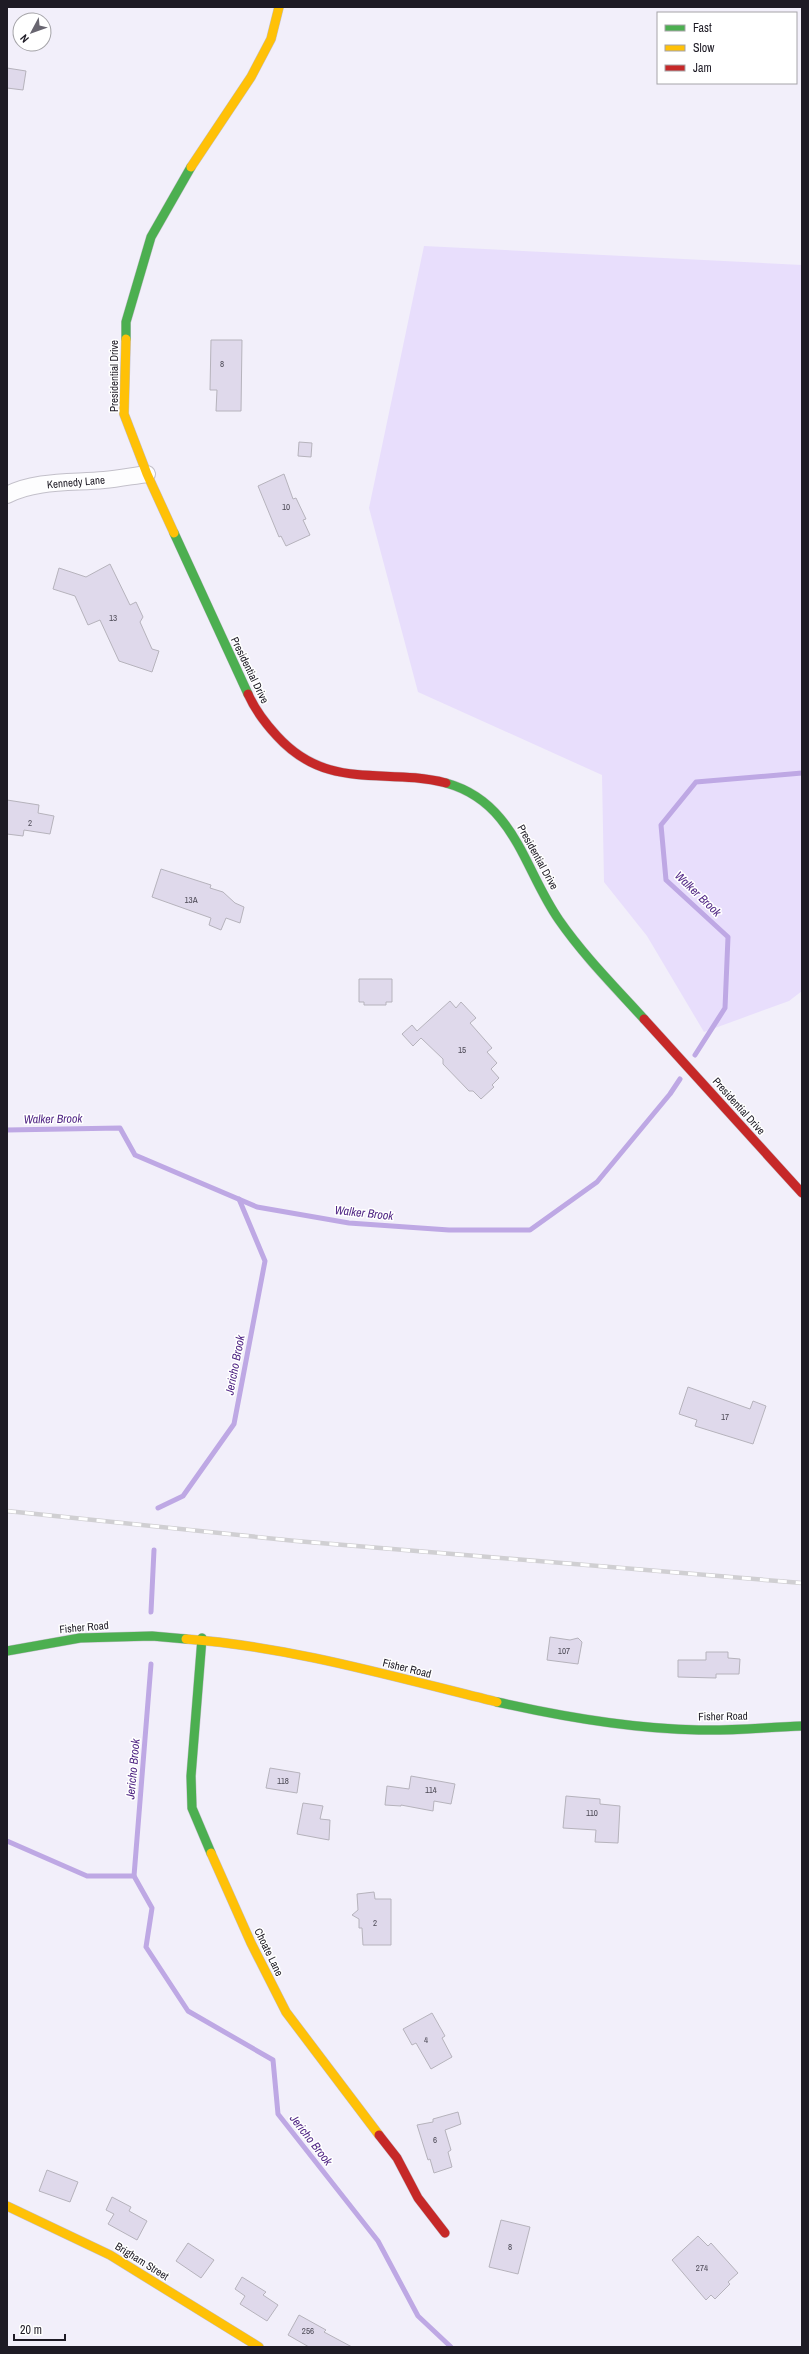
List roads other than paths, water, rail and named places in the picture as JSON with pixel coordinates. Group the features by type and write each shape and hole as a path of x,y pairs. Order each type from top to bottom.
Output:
{"street":[{"name":"Presidential Drive","path":"280,7 271,39 258,64 176,192 151,237 136,279 126,322 124,414 147,474 253,705 284,745 308,762 327,770 354,774 412,776 446,782 470,794 496,813 512,831 556,915 587,956 802,1193"},
{"name":"Kennedy Lane","path":"7,495 19,488 147,474"},
{"name":"Fisher Road","path":"7,1651 36,1644 87,1638 149,1634 202,1638 299,1653 440,1688 575,1716 654,1727 716,1730 802,1726"},
{"name":"Choate Lane","path":"202,1638 191,1776 192,1808 251,1943 286,2012 397,2158 418,2198 445,2233"},
{"name":"Brigham Street","path":"7,2206 110,2255 258,2347"}],"waterway":[{"name":"Walker Brook","path":"695,1055 725,1008 728,937 666,880 661,825 696,782 802,773"},
{"name":"Walker Brook","path":"7,1130 120,1128 135,1155 257,1207 349,1223 449,1230 530,1230 597,1182 670,1094 680,1079"},
{"name":"Jericho Brook","path":"158,1508 183,1496 234,1424 265,1261 239,1199"},
{"name":"Jericho Brook","path":"151,1612 154,1550"},
{"name":"Jericho Brook","path":"134,1876 151,1664"},
{"name":"Jericho Brook","path":"7,1841 87,1876 134,1876 152,1908 146,1947 188,2011 273,2060 278,2114 378,2241 418,2316 451,2347"}],"railway":[{"path":"7,1511 296,1541 802,1583"}]}
